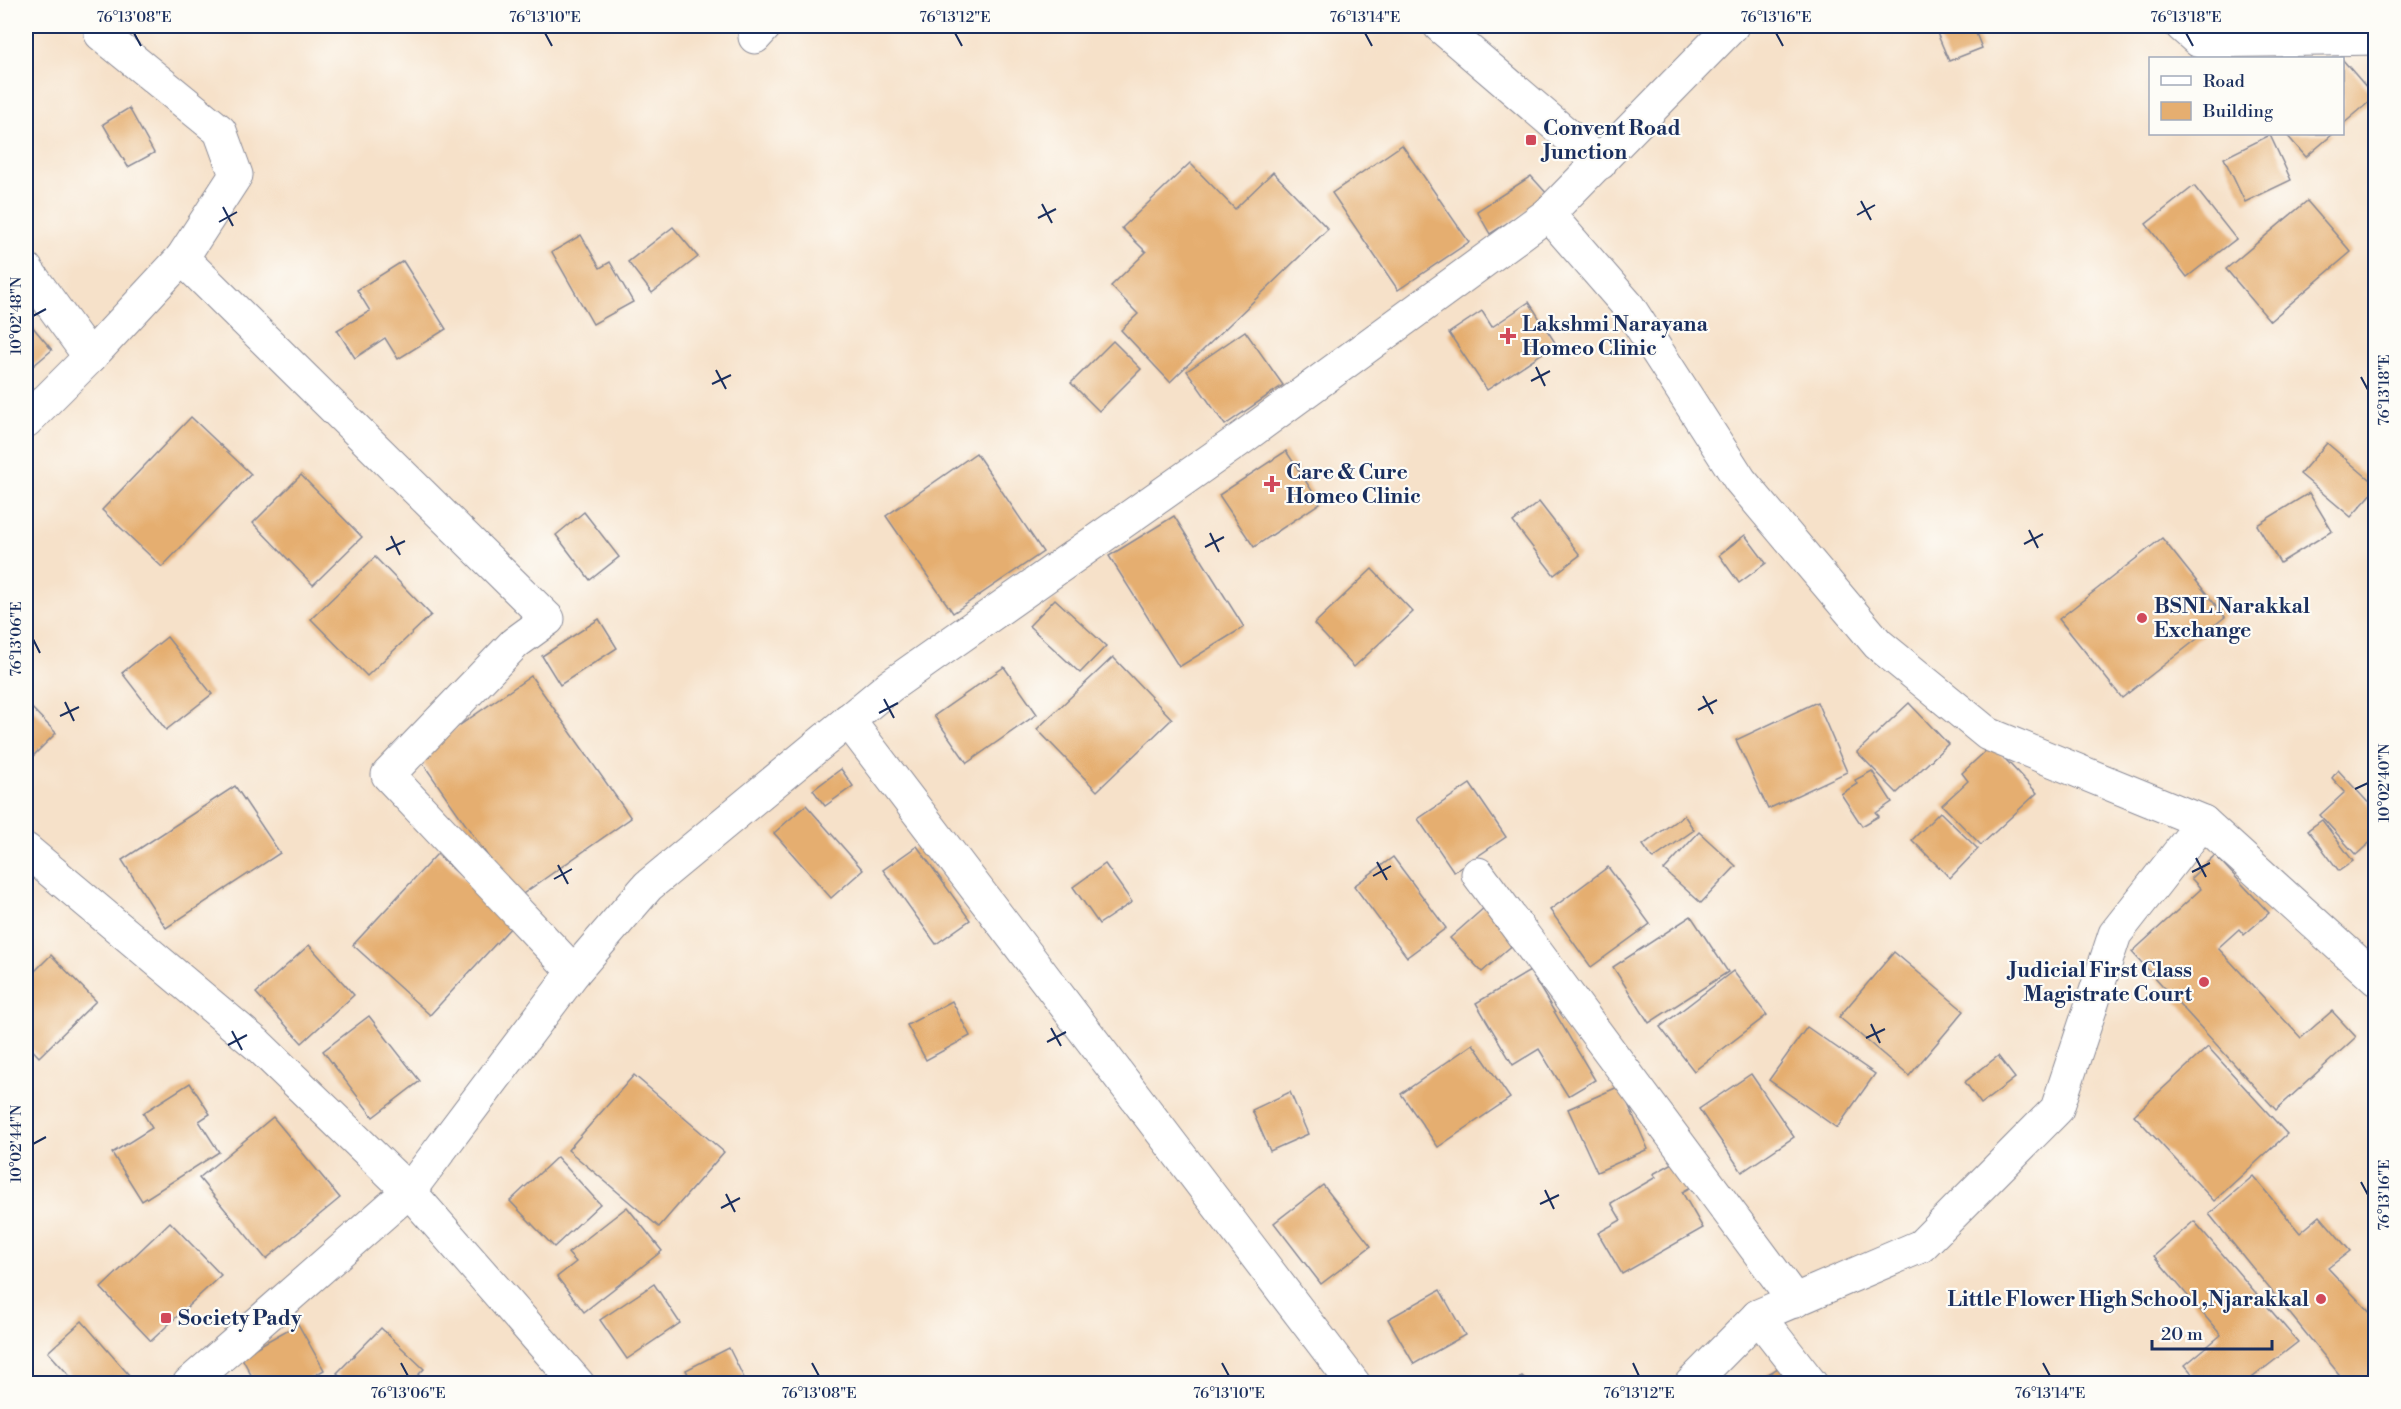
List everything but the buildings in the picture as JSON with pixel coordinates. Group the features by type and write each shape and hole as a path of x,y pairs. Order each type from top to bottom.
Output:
{"street":[{"path":"26,421 90,357 182,258 236,175 220,131 101,34 109,26"},
{"path":"1440,26 1600,163"},
{"path":"189,1383 409,1191 574,972 648,886 890,686 1242,438 1548,214 1731,26"},
{"path":"2182,26 2199,41 2376,38"},
{"path":"1548,214 1628,306 1740,480 1878,644 1988,734 2203,822 2376,980"},
{"path":"182,258 548,619 516,643 388,775 574,972"},
{"path":"26,269 90,357"},
{"path":"848,720 1354,1383"},
{"path":"1691,1383 1758,1316 1921,1246 2057,1109 2115,934 2203,822"},
{"path":"26,850 258,1045 409,1191 578,1383"},
{"path":"1478,874 1795,1301"},
{"path":"1758,1316 1811,1383"}],"place":[{"name":"Convent Road Junction","path":"1531,140"},
{"name":"Lakshmi Narayana Homeo Clinic","path":"1508,336"},
{"name":"Care & Cure Homeo Clinic","path":"1272,484"},
{"name":"BSNL Narakkal Exchange","path":"2142,618"},
{"name":"Judicial First Class Magistrate Court","path":"2204,982"},
{"name":"Little Flower High School ,Njarakkal","path":"2321,1299"},
{"name":"Society Pady","path":"166,1318"}]}
